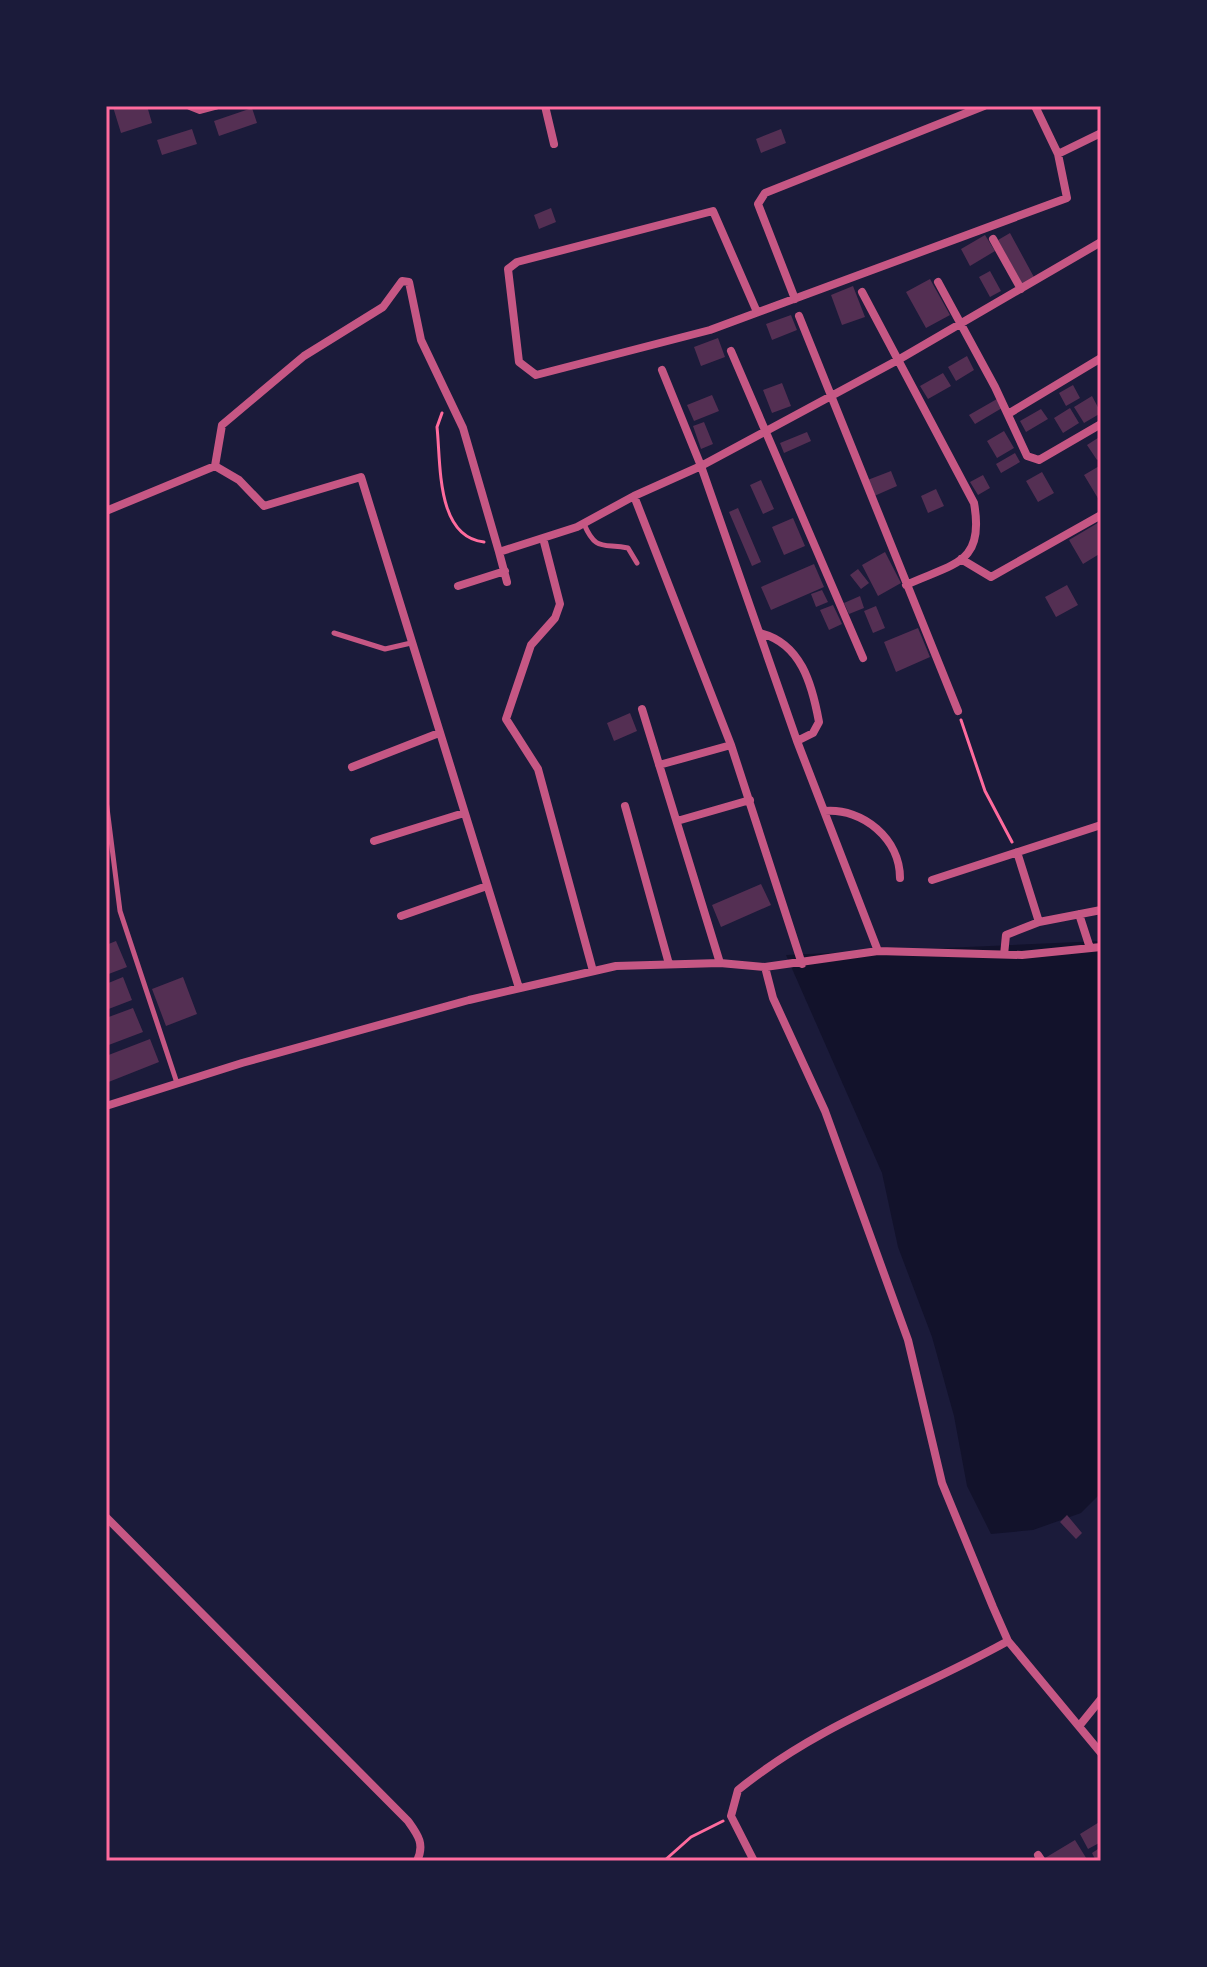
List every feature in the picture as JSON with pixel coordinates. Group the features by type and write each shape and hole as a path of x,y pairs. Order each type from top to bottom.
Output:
{"street":[{"path":"190,106 200,110 215,106"},
{"path":"545,106 554,144"},
{"path":"795,299 758,204 765,193 984,106"},
{"path":"757,312 713,211 517,262 508,269 519,362 536,375 710,330 1067,198 1058,154 1035,106"},
{"path":"1058,154 1101,133"},
{"path":"993,239 1021,289"},
{"path":"498,548 543,538 584,523 701,466 898,360 1101,242"},
{"path":"215,466 222,425 304,356 383,307 402,281 409,282 421,340 463,428 507,582"},
{"path":"938,282 1027,456 1034,461 1101,424"},
{"path":"862,292 974,503 978,525 975,546 961,559 906,585"},
{"path":"799,316 829,397 958,711"},
{"path":"731,351 863,658"},
{"path":"1008,414 1101,358"},
{"path":"662,370 701,466 797,741 878,951"},
{"path":"106,511 215,466"},
{"path":"215,466 239,480 264,506 361,477 519,988"},
{"path":"634,496 731,745 802,964"},
{"path":"961,559 991,577 1101,515"},
{"path":"543,538 560,604 555,618 531,645 506,719 538,769 593,971"},
{"path":"458,586 505,571"},
{"path":"760,633 781,638 791,649 809,683 819,722 813,733 797,741"},
{"path":"642,709 720,963"},
{"path":"352,767 439,733"},
{"path":"659,765 731,745"},
{"path":"677,821 750,800"},
{"path":"625,806 669,964"},
{"path":"825,811 851,814 879,829 900,866 900,878"},
{"path":"374,841 464,813"},
{"path":"932,880 1101,825"},
{"path":"1017,852 1039,922"},
{"path":"401,916 487,886"},
{"path":"1004,955 1006,935 1039,922 1101,910"},
{"path":"1079,914 1090,948"},
{"path":"106,1106 177,1083 519,988 593,971 669,964 720,963 765,967 878,951 1004,955 1101,947"},
{"path":"765,967 773,998 825,1111 908,1340 942,1483 1008,1641 1101,1753"},
{"path":"106,1517 408,1821 419,1836 422,1851 417,1861"},
{"path":"754,1861 731,1816 738,1790 822,1731 956,1670 1008,1641"},
{"path":"1080,1725 1101,1699"}],"lane":[{"path":"584,523 591,539 601,547 628,548 637,563"},
{"path":"334,633 385,649 411,643"},
{"path":"106,800 120,911 177,1083"}],"path":[{"path":"451,400 443,410 437,427 449,519 459,533 469,540 498,548"},
{"path":"958,711 985,791 1017,852"},
{"path":"664,1861 691,1837 731,1816"}],"shaded area":[{"path":"1101,941 1101,1493 1081,1513 1033,1530 991,1534 967,1486 954,1416 932,1337 898,1247 882,1173 786,955"}],"building":[{"path":"147,106 152,123 121,133 113,107"},
{"path":"252,108 257,123 219,136 214,121"},
{"path":"192,129 197,144 162,155 157,140"},
{"path":"781,129 786,143 761,153 756,139"},
{"path":"551,208 556,222 539,229 534,215"},
{"path":"1010,233 1035,279 1023,285 998,240"},
{"path":"985,235 995,251 970,266 961,249"},
{"path":"990,271 1001,291 990,297 979,277"},
{"path":"930,279 950,315 926,328 906,292"},
{"path":"853,286 865,317 842,325 831,295"},
{"path":"791,315 797,330 772,340 766,324"},
{"path":"718,338 725,357 701,366 694,347"},
{"path":"967,356 974,370 956,381 948,367"},
{"path":"943,373 951,386 928,399 920,386"},
{"path":"782,383 791,406 772,413 763,390"},
{"path":"1073,385 1080,398 1066,406 1059,393"},
{"path":"712,395 719,411 694,421 687,405"},
{"path":"1092,396 1101,413 1084,423 1074,407"},
{"path":"997,399 1002,408 975,424 969,415"},
{"path":"1070,408 1079,423 1063,433 1054,418"},
{"path":"1041,409 1048,419 1026,432 1020,421"},
{"path":"704,422 713,444 701,449 693,426"},
{"path":"1004,431 1014,448 997,458 987,441"},
{"path":"807,432 811,441 784,453 780,443"},
{"path":"1101,436 1101,458 1097,460 1087,445"},
{"path":"1015,453 1020,462 1001,473 996,464"},
{"path":"1101,465 1101,498 1099,500 1084,475"},
{"path":"891,471 897,486 872,497 865,481"},
{"path":"1042,472 1054,493 1038,502 1026,481"},
{"path":"983,475 990,488 978,495 970,482"},
{"path":"761,480 774,509 763,514 750,485"},
{"path":"936,489 944,506 928,513 921,496"},
{"path":"738,508 761,562 752,566 729,512"},
{"path":"793,518 805,546 784,555 772,527"},
{"path":"1101,521 1101,553 1083,564 1069,540"},
{"path":"885,552 901,583 878,596 862,565"},
{"path":"814,564 824,587 771,610 761,587"},
{"path":"858,569 869,583 861,589 850,575"},
{"path":"1067,585 1078,605 1056,617 1045,597"},
{"path":"822,590 828,602 816,607 811,594"},
{"path":"860,596 864,608 849,614 844,603"},
{"path":"833,605 842,624 829,630 820,610"},
{"path":"876,606 885,628 873,633 864,611"},
{"path":"918,628 930,657 896,672 884,642"},
{"path":"630,713 637,731 614,741 607,723"},
{"path":"761,884 771,905 721,927 712,905"},
{"path":"116,941 127,967 106,975 106,945"},
{"path":"123,977 132,1000 106,1010 106,984"},
{"path":"183,977 197,1014 166,1026 152,989"},
{"path":"133,1008 143,1032 106,1046 106,1018"},
{"path":"150,1039 159,1062 106,1083 106,1056"},
{"path":"1067,1515 1082,1533 1076,1539 1060,1522"},
{"path":"1101,1821 1101,1842 1088,1849 1080,1834"},
{"path":"1075,1840 1088,1861 1040,1861"},
{"path":"1101,1847 1101,1861 1096,1861 1092,1853"}]}
